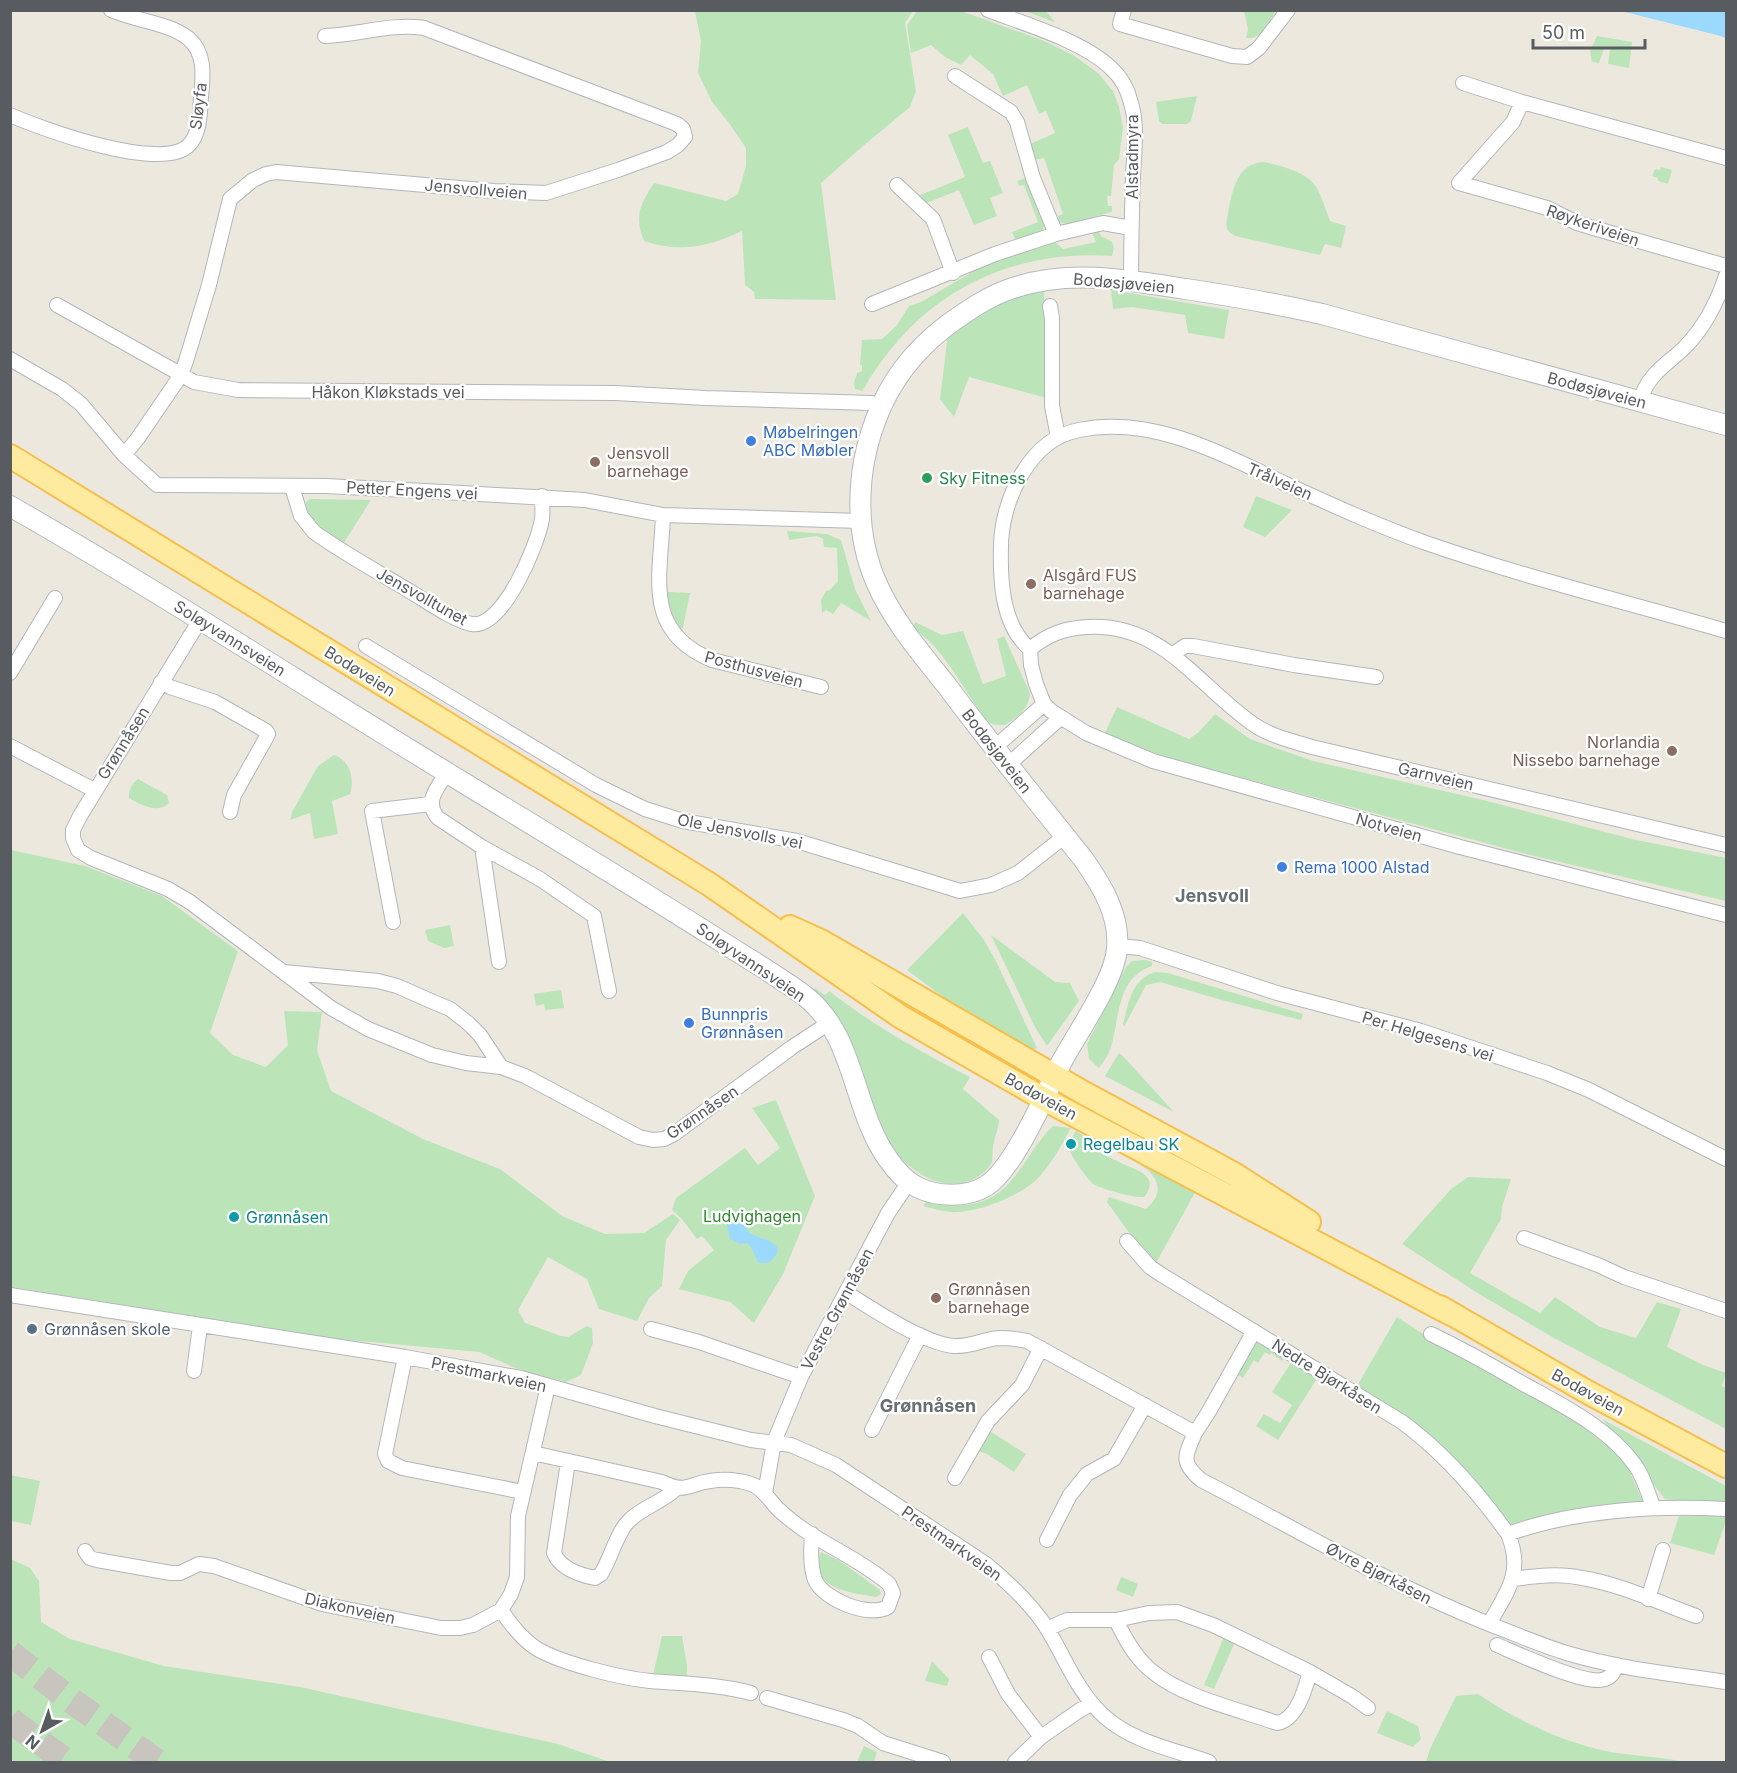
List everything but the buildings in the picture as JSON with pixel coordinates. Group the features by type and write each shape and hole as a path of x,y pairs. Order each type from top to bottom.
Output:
{"main road":[{"name":"Bodøveien","path":"10,456 709,884 785,925 821,941 1055,1077 1234,1174 1451,1314"},
{"name":"Bodøveien","path":"709,884 901,1017 1044,1099 1451,1314 1589,1394 1726,1466"}],"street":[{"name":"Sløyfa","path":"10,115 66,137 123,150 174,153 190,144 198,126 201,99 202,64 195,46 176,30 111,10"},
{"name":"Alstadmyra","path":"988,10 1011,14 1094,55 1112,68 1125,85 1132,103 1135,124 1131,280"},
{"path":"1124,10 1120,24 1232,56 1247,57 1259,48 1288,10"},
{"name":"Jensvollveien","path":"124,455 181,375 209,285 230,199 244,186 266,174 276,172 494,191 546,193 667,152 678,146 685,137 683,129 677,124 424,28 392,26 344,35 325,36"},
{"path":"955,76 1011,112 1017,122 1033,178 1056,234"},
{"path":"1463,83 1522,102 1726,158"},
{"name":"Røykeriveien","path":"1522,102 1513,122 1459,183 1547,208 1597,230 1726,266"},
{"path":"897,185 933,219 953,273"},
{"path":"872,304 995,254 1056,234 1103,223 1131,228"},
{"path":"1640,401 1644,386 1656,372 1684,348 1708,319 1718,300 1726,276"},
{"name":"Bodøsjøveien","path":"1044,1099 1109,977 1118,946 1117,931 1110,904 1084,860 994,748 893,615 876,582 867,553 861,520 860,487 869,436 880,406 905,365 932,337 973,306 1011,288 1044,280 1074,277 1131,280 1277,304 1322,314 1726,425"},
{"name":"Håkon Kløkstads vei","path":"57,305 194,382 238,390 615,393 872,403 880,406"},
{"path":"1050,306 1052,406 1058,437"},
{"name":"Petter Engens vei","path":"10,359 62,389 81,404 124,455 160,486 326,486 542,496 585,500 663,515 861,520"},
{"name":"Trålveien","path":"1030,649 1022,642 1014,629 1005,602 1000,565 1001,532 1009,498 1022,474 1058,437 1077,430 1102,427 1156,430 1215,452 1374,523 1428,543 1509,569 1726,631"},
{"name":"Jensvolltunet","path":"292,487 301,516 314,532 438,608 474,625 481,624 497,611 512,593 523,574 534,549 542,519 542,496"},
{"name":"Soløyvannsveien","path":"10,506 649,895 807,998 829,1023 843,1050 873,1135 895,1169 909,1182 924,1189 953,1195 961,1195 986,1186 996,1178 1010,1159 1044,1099"},
{"name":"Posthusveien","path":"663,515 659,591 666,622 672,633 696,653 712,660 821,687"},
{"path":"10,673 55,598"},
{"name":"Grønnåsen","path":"200,620 94,790 73,830 73,838 78,850 91,858 149,881 183,898 280,972 331,1008 368,1029 432,1055 466,1063 501,1067 525,1076 623,1130 653,1140 664,1139 688,1125 791,1048 829,1023"},
{"name":"Garnveien","path":"1030,649 1052,634 1072,628 1100,626 1127,631 1143,636 1173,654 1230,707 1256,726 1282,738 1323,750 1726,845"},
{"name":"Ole Jensvolls vei","path":"366,646 596,785 645,809 683,821 797,841 960,891 991,885 1018,873 1065,836"},
{"path":"1173,654 1185,646 1193,646 1294,665 1376,677"},
{"path":"994,748 1044,704 1031,665 1030,649"},
{"path":"161,682 215,702 266,730 268,734 234,795 230,813"},
{"name":"Notveien","path":"1044,704 1060,718 1086,733 1153,761 1195,774 1460,847 1726,915"},
{"path":"1008,765 1060,718"},
{"path":"10,746 94,790"},
{"path":"447,773 433,795 430,804 433,812 438,818 482,847 540,879 594,916 609,991"},
{"path":"393,922 372,811 430,804"},
{"path":"482,847 499,962"},
{"name":"Per Helgesens vei","path":"1118,946 1140,948 1277,993 1421,1031 1547,1073 1589,1090 1726,1159"},
{"path":"280,972 378,981 398,986 450,1010 468,1023 480,1035 501,1067"},
{"name":"Vestre Grønnåsen","path":"774,1442 801,1377 888,1213 909,1182"},
{"path":"1524,1238 1598,1264 1624,1277 1726,1311"},
{"name":"Nedre Bjørkåsen","path":"1127,1241 1150,1267 1402,1422 1424,1438 1461,1476 1509,1534 1516,1558 1513,1579 1489,1624"},
{"path":"847,1293 920,1335 953,1346 1006,1338 1027,1341 1195,1433"},
{"name":"Prestmarkveien","path":"10,1295 405,1357 521,1378 665,1419 751,1440 791,1445 836,1466 986,1564 1019,1593 1047,1629 1079,1688 1106,1719 1140,1738 1209,1762"},
{"path":"194,1371 200,1326"},
{"path":"651,1329 699,1342 801,1377"},
{"name":"Øvre Bjørkåsen","path":"1254,1331 1195,1433 1186,1453 1185,1462 1191,1472 1201,1480 1391,1580 1489,1624 1570,1654 1617,1665 1726,1682"},
{"path":"1431,1334 1461,1348 1555,1401 1594,1426 1623,1451 1636,1466 1646,1484 1653,1507"},
{"path":"872,1430 920,1335"},
{"path":"956,1478 988,1421 1022,1386 1041,1348"},
{"path":"405,1357 385,1454 388,1461 402,1468 523,1492"},
{"path":"548,1386 518,1516 518,1577 501,1610 523,1638 538,1649 570,1662 617,1676 731,1688 751,1693"},
{"path":"1047,1540 1070,1495 1087,1474 1114,1458 1145,1405"},
{"path":"765,1493 774,1442"},
{"path":"533,1453 662,1482 676,1489 708,1481 723,1480 753,1484 765,1493 778,1509 889,1584 892,1593 888,1607 877,1612 867,1610 826,1594 815,1579 811,1554 812,1534"},
{"path":"568,1462 554,1553 562,1564 586,1576 595,1578 601,1574 626,1524 635,1515 666,1499 676,1489"},
{"path":"1509,1534 1526,1527 1594,1514 1653,1507 1726,1509"},
{"path":"1648,1599 1663,1550"},
{"name":"Diakonveien","path":"85,1551 90,1558 97,1560 171,1573 180,1573 199,1564 214,1566 322,1604 441,1628 473,1625 501,1610"},
{"path":"1513,1579 1539,1575 1581,1577 1696,1616"},
{"path":"1047,1629 1067,1620 1116,1620 1159,1612 1177,1612 1194,1617 1310,1672 1368,1708"},
{"path":"1116,1620 1141,1660 1168,1682 1209,1700 1277,1723 1283,1722 1292,1715 1310,1672"},
{"path":"1497,1645 1586,1679 1605,1679 1613,1673 1617,1665"},
{"path":"989,1657 1008,1694 1041,1737"},
{"path":"767,1698 843,1720 858,1726 883,1743 943,1762"},
{"path":"1020,1761 1041,1737 1091,1704"}],"green space":[{"path":"1244,10 1276,11 1260,33 1252,38 1246,38 1248,29"},
{"path":"695,11 913,11 905,23 916,91 910,107 821,183 836,300 755,299 754,292 745,285 742,231 718,241 694,246 669,247 644,241 639,224 640,211 654,183 726,201 738,194 746,166 746,148 712,102 698,73 701,41"},
{"path":"917,11 961,11 1042,40 1073,55 1098,73 1113,91 1123,127 1119,159 1114,165 1111,196 1107,196 1108,206 1112,206 1112,212 1068,224 1059,222 1058,216 1063,214 1044,158 1034,160 1028,145 1055,133 1046,111 1039,114 1027,85 1003,96 993,74 970,55 961,65 945,57 931,45 911,53 907,25"},
{"path":"1025,11 1046,11 1055,22 1054,22"},
{"path":"1597,36 1632,42 1629,68 1608,64 1610,49 1605,46 1599,63 1592,62 1590,51"},
{"path":"1197,96 1191,121 1187,124 1162,124 1159,121 1156,102"},
{"path":"968,127 983,163 990,161 1003,193 990,198 997,216 974,225 959,190 924,204 920,195 965,177 948,135"},
{"path":"1265,162 1295,171 1314,184 1330,221 1346,226 1341,248 1325,244 1320,255 1239,237 1229,231 1226,225 1235,184 1246,168"},
{"path":"1661,167 1672,170 1668,184 1652,176 1655,169 1660,170"},
{"path":"1029,177 1047,222 1042,231 1016,241 1012,232 1038,222 1024,185 1019,186 1017,181"},
{"path":"1098,230 1101,236 1112,242 1114,248 1112,256 1056,257 1029,262 977,281 930,310 895,344 862,391 855,389 857,373 862,371 862,365 860,365 862,340 882,339 897,325 909,306 921,302 979,268 1054,241 1063,249 1096,242 1092,232"},
{"path":"1044,288 1047,398 969,377 954,417 940,399 948,334 1010,296"},
{"path":"1111,290 1229,310 1224,339 1188,333 1185,315 1132,307 1113,309"},
{"path":"1256,496 1292,510 1265,537 1243,527"},
{"path":"310,499 371,500 343,544 314,522 307,509 306,502"},
{"path":"787,531 827,534 841,540 855,589 871,621 841,603 833,614 826,610 822,613 821,600 826,591 838,581 837,548 824,547 823,539 817,536 789,540"},
{"path":"667,592 690,593 682,632 673,619"},
{"path":"915,622 942,635 963,631 983,684 1006,676 997,639 1004,636 1030,693 1027,704 1021,712 1004,725 987,721 938,651 912,628"},
{"path":"1117,707 1189,739 1199,732 1215,714 1250,739 1313,761 1483,800 1632,839 1726,858 1726,901 1526,854 1163,756 1105,733"},
{"path":"334,755 344,761 350,771 352,782 350,794 332,801 338,834 314,839 310,813 290,820 292,812 318,766"},
{"path":"138,779 167,795 169,803 155,808 144,806 129,798 131,787"},
{"path":"11,850 85,866 162,896 238,951 210,1033 233,1055 266,1067 288,1045 284,1011 322,1012 317,1050 331,1091 423,1139 500,1169 562,1216 605,1234 644,1233 673,1214 680,1220 666,1240 662,1286 649,1298 637,1321 599,1309 587,1279 548,1257 518,1310 525,1323 561,1336 568,1337 587,1326 592,1328 593,1343 581,1375 566,1382 520,1370 479,1352 338,1339 11,1287"},
{"path":"963,913 984,940 996,961 1037,1048 1031,1050 958,1008 907,970"},
{"path":"450,925 454,946 444,948 428,941 425,930"},
{"path":"991,935 1055,982 1070,983 1079,1001 1047,1046 1035,1027"},
{"path":"1132,961 1152,962 1152,966 1140,972 1126,989 1118,1011 1110,1050 1099,1068 1089,1059 1087,1044 1126,967"},
{"path":"1155,972 1168,973 1303,1014 1301,1020 1160,982 1146,985 1124,1027 1132,993 1141,980"},
{"path":"815,988 825,995 829,991 897,1037 970,1077 963,1089 999,1120 992,1161 986,1171 964,1183 952,1184 918,1173 899,1157 891,1148 811,993"},
{"path":"561,990 564,1008 545,1010 544,1004 536,1006 534,994"},
{"path":"1119,1053 1122,1055 1174,1112 1105,1076"},
{"name":"Ludvighagen","path":"776,1100 815,1196 783,1274 754,1323 730,1302 679,1289 688,1271 714,1250 702,1236 697,1239 672,1210 676,1198 745,1148 758,1165 780,1148 752,1108"},
{"path":"1053,1126 1071,1128 1046,1169 1028,1187 988,1206 968,1211 950,1212 923,1206 927,1201 947,1205 967,1205 995,1195 1010,1182"},
{"path":"1076,1131 1099,1146 1100,1153 1145,1175 1150,1184 1144,1197 1118,1193 1093,1184 1069,1149"},
{"path":"1138,1163 1159,1168 1197,1189 1156,1263 1148,1259 1107,1202 1109,1197 1146,1209 1152,1202 1158,1190 1157,1184 1150,1173"},
{"path":"1468,1177 1511,1179 1502,1207 1501,1219 1470,1273 1540,1313 1555,1297 1600,1327 1636,1338 1657,1302 1681,1309 1667,1347 1703,1365 1726,1373 1722,1386 1726,1388 1726,1429 1554,1338 1479,1294 1402,1244 1451,1189"},
{"path":"1397,1317 1439,1344 1566,1414 1626,1463 1644,1504 1524,1521 1512,1528 1472,1476 1431,1435 1357,1386"},
{"path":"1259,1341 1285,1356 1282,1361 1271,1353 1270,1355 1265,1352 1258,1363 1254,1360 1243,1378 1237,1374 1253,1346"},
{"path":"1292,1361 1318,1377 1278,1440 1256,1426 1264,1414 1280,1423 1292,1405 1272,1392"},
{"path":"1602,1419 1726,1486 1726,1505 1665,1499"},
{"path":"988,1430 1026,1454 1014,1472 987,1454 975,1450"},
{"path":"10,1475 40,1481 31,1525 11,1521"},
{"path":"1726,1515 1714,1555 1670,1543 1679,1516"},
{"path":"821,1552 840,1561 880,1590 881,1594 876,1597 834,1587 820,1574 818,1564"},
{"path":"11,1559 30,1568 39,1581 41,1622 70,1639 164,1666 300,1687 558,1744 610,1762 11,1762"},
{"path":"1121,1577 1138,1584 1133,1597 1116,1590"},
{"path":"662,1636 682,1636 687,1677 653,1675"},
{"path":"1224,1637 1235,1642 1214,1689 1204,1685"},
{"path":"932,1661 949,1679 947,1686 925,1681"},
{"path":"1478,1694 1523,1721 1572,1742 1605,1751 1684,1762 1426,1762 1456,1696"},
{"path":"1387,1711 1418,1726 1421,1739 1413,1747 1377,1733"},
{"path":"864,1746 877,1752 874,1762 857,1762"}],"water":[{"path":"1621,11 1726,11 1726,38 1717,35"},
{"path":"732,1219 743,1223 753,1235 775,1244 777,1253 773,1259 759,1263 747,1243 741,1244 730,1239 727,1224"}],"tunnel":[{"path":"10,1653 157,1762"},
{"path":"10,1720 67,1762"}],"place":[{"name":"Møbelringen ABC Møbler","path":"751,441"},
{"name":"Jensvoll barnehage","path":"595,462"},
{"name":"Sky Fitness","path":"927,478"},
{"name":"Alsgård FUS barnehage","path":"1031,584"},
{"name":"Norlandia Nissebo barnehage","path":"1672,751"},
{"name":"Rema 1000 Alstad","path":"1282,867"},
{"name":"Bunnpris Grønnåsen","path":"689,1023"},
{"name":"Regelbau SK","path":"1071,1144"},
{"name":"Grønnåsen","path":"234,1217"},
{"name":"Grønnåsen barnehage","path":"936,1298"},
{"name":"Grønnåsen skole","path":"32,1329"}],"district":[{"name":"Jensvoll","path":"1212,895"},
{"name":"Grønnåsen","path":"928,1405"}]}
